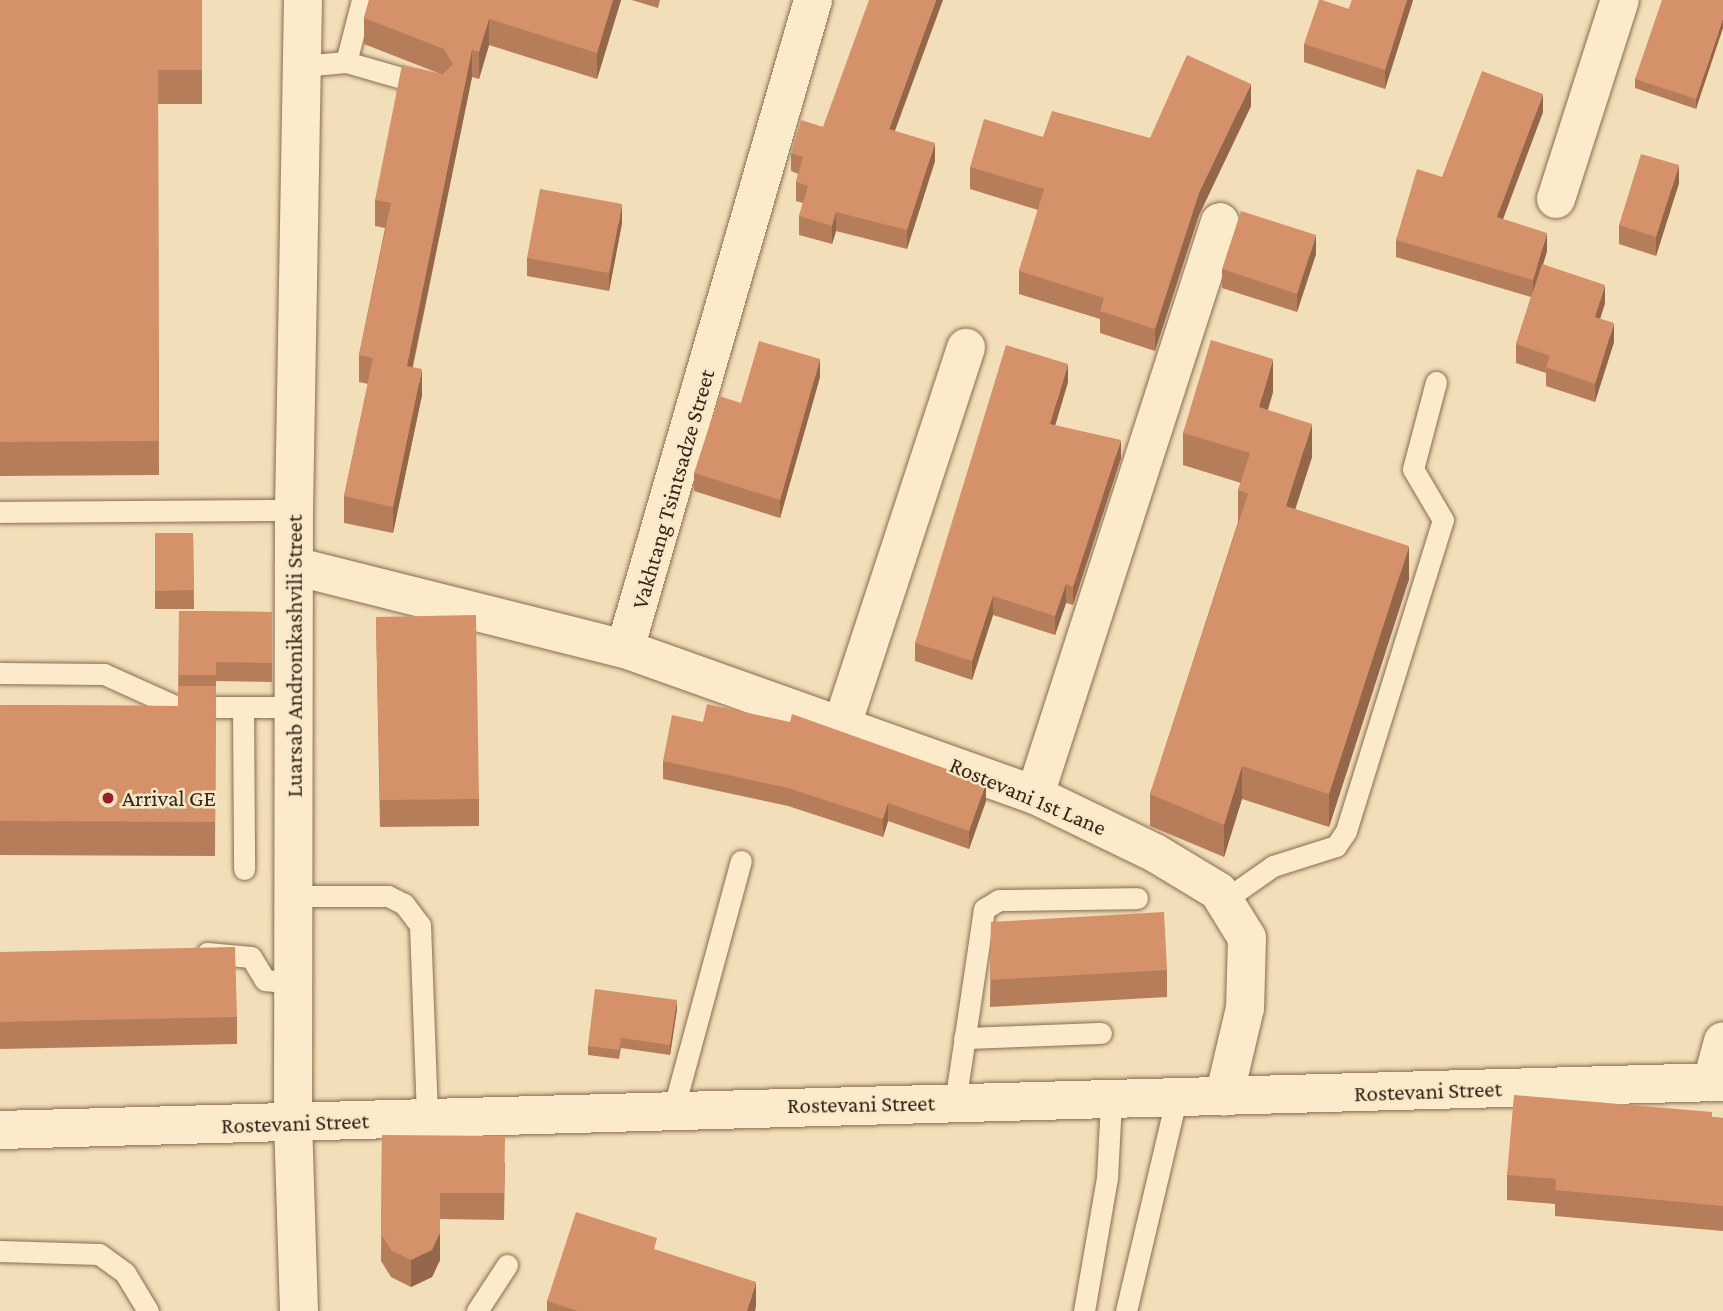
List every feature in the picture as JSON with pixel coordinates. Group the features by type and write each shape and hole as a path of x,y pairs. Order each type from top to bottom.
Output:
{"street":[{"name":"Luarsab Andronikashvili Street","path":"299,1311 293,1124 293,707 303,0"},
{"name":"Vakhtang Tsintsadze Street","path":"625,649 813,0"},
{"path":"1556,199 1620,0"},
{"path":"1035,795 1220,222"},
{"path":"844,722 966,348"},
{"path":"294,566 625,649"},
{"name":"Rostevani 1st Lane","path":"625,649 844,722 1035,795 1155,853 1223,901 1247,938 1245,1007 1224,1097"},
{"path":"1717,1082 1723,1041"},
{"name":"Rostevani Street","path":"0,1130 293,1124 674,1107 1176,1100 1717,1082"}],"lane":[{"path":"346,62 362,0"},
{"path":"302,66 346,62 440,88"},
{"path":"1223,901 1273,866 1336,846 1346,831 1443,520 1413,469 1436,382"},
{"path":"0,512 294,510"},
{"path":"0,673 104,674 177,707 293,707"},
{"path":"243,707 244,869"},
{"path":"674,1107 741,861"},
{"path":"293,896 388,896 404,904 420,925 427,1118"},
{"path":"955,1103 982,916 990,903 1137,898"},
{"path":"177,954 251,957 265,980 293,983"},
{"path":"964,1038 1101,1033"},
{"path":"1126,1311 1176,1100"},
{"path":"1084,1311 1107,1178 1111,1101"},
{"path":"0,1251 99,1254 125,1273 148,1311"},
{"path":"477,1311 507,1265"}],"building":[{"path":"0,0 202,0 202,70 158,70 159,441 0,442"},
{"path":"369,0 613,0 597,53 489,19 479,52 472,50 407,366 422,369 393,507 344,496 373,358 359,355 391,203 375,200 402,65 443,74 453,64 444,49 364,18"},
{"path":"869,0 936,0 889,129 935,143 907,230 836,212 832,226 799,216 808,186 796,182 803,157 791,153 801,120 823,127"},
{"path":"1319,0 1349,9 1352,0 1407,0 1385,70 1304,44"},
{"path":"1662,0 1723,0 1723,18 1696,99 1635,79"},
{"path":"1187,55 1251,84 1199,193 1155,329 1100,311 1104,298 1019,271 1044,189 970,167 984,119 1043,137 1052,111 1150,138"},
{"path":"1482,71 1543,94 1497,217 1547,233 1533,280 1396,240 1417,169 1442,177"},
{"path":"1641,154 1679,165 1656,237 1619,225"},
{"path":"540,189 622,204 609,273 527,258"},
{"path":"1241,211 1316,235 1297,294 1222,269"},
{"path":"1542,264 1605,285 1595,317 1614,323 1595,384 1546,367 1550,356 1516,344"},
{"path":"1211,340 1273,359 1259,407 1312,424 1286,506 1409,546 1329,794 1242,766 1224,825 1150,794 1248,494 1238,490 1250,453 1183,433"},
{"path":"759,341 820,359 780,500 694,473 719,396 741,403"},
{"path":"1006,345 1068,364 1050,424 1121,440 1073,587 1066,584 1055,616 993,596 972,661 915,643"},
{"path":"155,533 193,533 194,590 155,591"},
{"path":"179,611 272,612 272,663 216,662 216,675 179,675"},
{"path":"476,615 479,799 380,800 376,617"},
{"name":"Arrival GE","path":"178,686 216,686 215,822 0,821 0,705 178,706"},
{"path":"707,704 790,722 792,714 986,783 969,831 888,803 883,819 788,788 663,761 672,715 703,722"},
{"path":"1164,912 1167,970 990,980 991,922"},
{"path":"235,947 237,1017 0,1022 0,952"},
{"path":"595,989 677,1000 670,1045 621,1038 619,1050 588,1046"},
{"path":"1514,1095 1712,1112 1712,1117 1723,1118 1723,1206 1555,1190 1556,1179 1507,1175"},
{"path":"382,1135 505,1136 504,1193 440,1193 440,1233 432,1250 411,1260 391,1250 381,1234"},
{"path":"576,1212 657,1238 654,1249 756,1282 747,1311 578,1311 547,1301"}],"place":[{"name":"Arrival GE","path":"108,798"}]}
